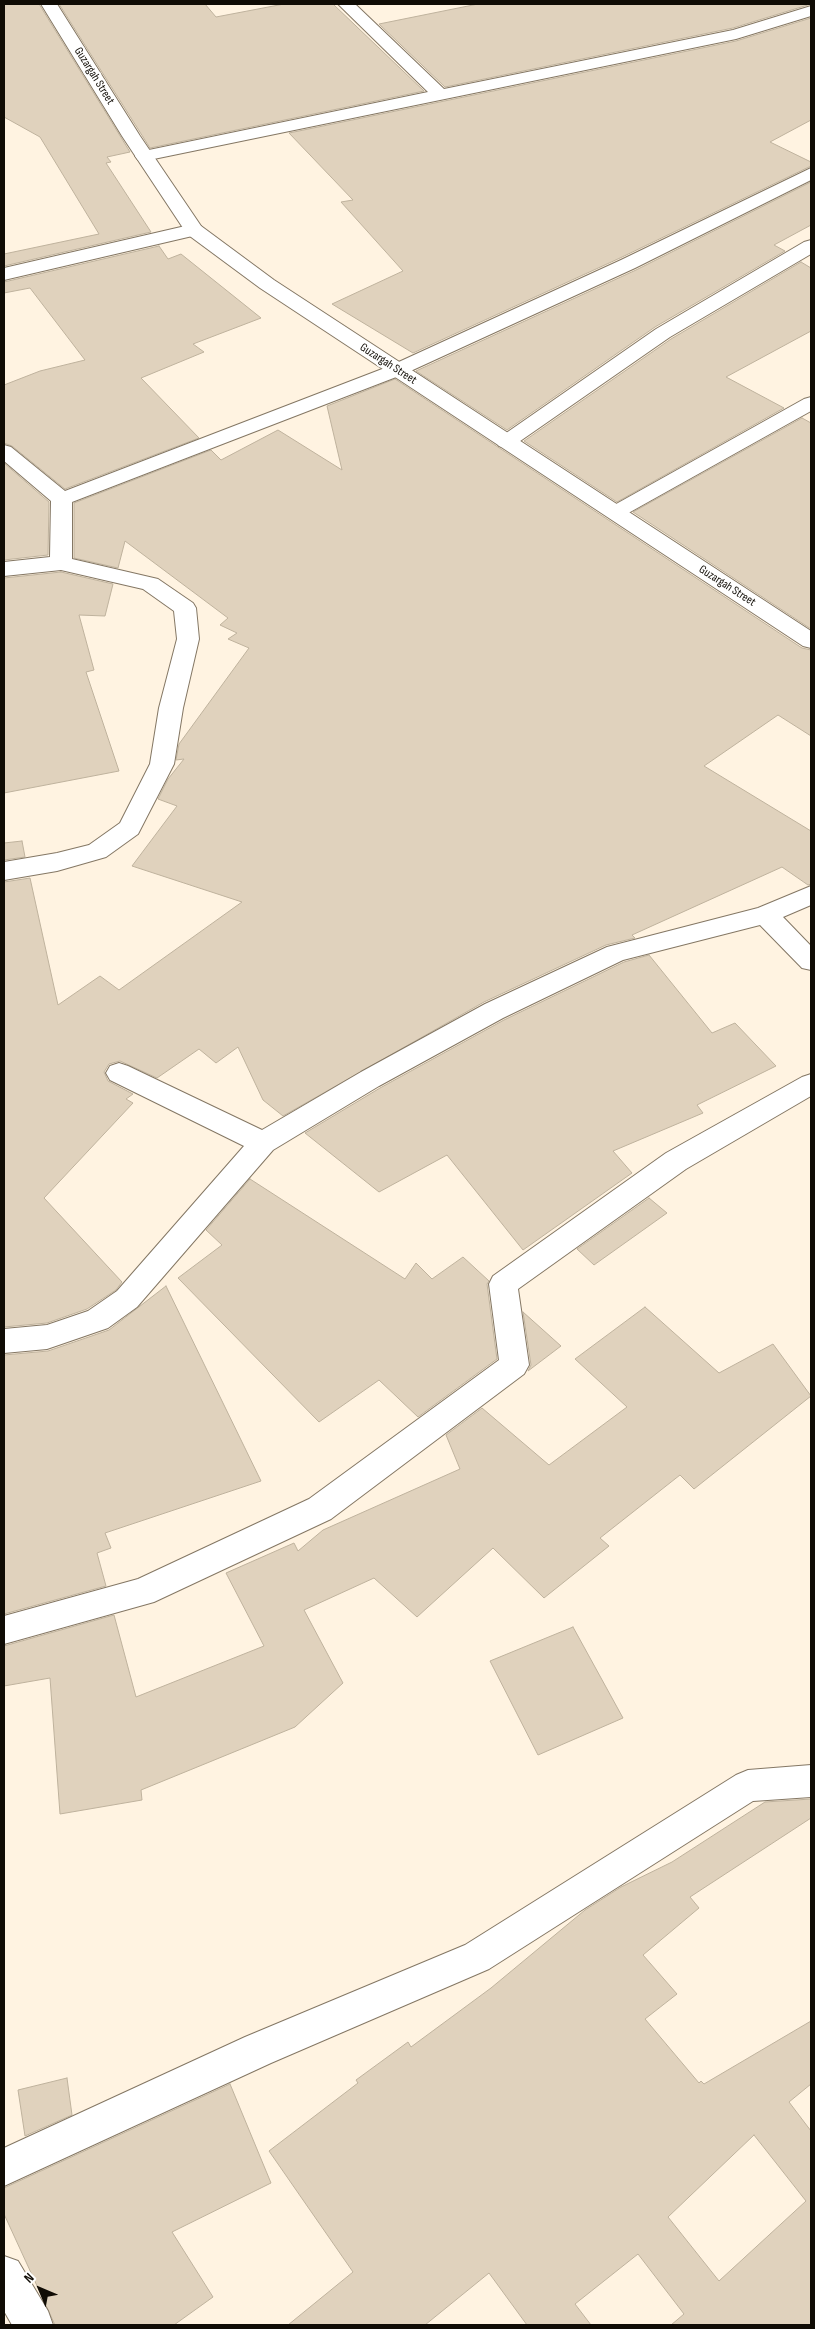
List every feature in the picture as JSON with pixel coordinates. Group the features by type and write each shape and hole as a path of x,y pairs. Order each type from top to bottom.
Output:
{"street":[{"name":"Guzargah Street","path":"48,4 144,156 194,230 267,284 811,641"},
{"path":"346,4 439,94"},
{"path":"144,156 736,34 811,11"},
{"path":"62,499 397,370 628,264 811,173"},
{"path":"4,274 194,230"},
{"path":"506,442 663,333 811,246"},
{"path":"616,512 811,403"},
{"path":"4,451 62,499"},
{"path":"61,563 62,499"},
{"path":"4,569 61,563 150,584 186,608 188,639 171,708 162,764 128,828 98,851 57,862 4,871"},
{"path":"4,1341 47,1337 98,1320 127,1300 263,1143 370,1079 494,1011 616,953 765,915 811,894"},
{"path":"765,915 811,961"},
{"path":"119,1073 263,1143"},
{"path":"4,1630 143,1592 320,1509 514,1365 503,1284 676,1161 811,1084"},
{"path":"4,2167 258,2050 477,1957 748,1786 811,1781"},
{"path":"4,2275 34,2325"}],"building":[{"path":"4,4 39,4 130,152 107,157 111,162 106,163 151,232 4,266 4,254 99,234 40,137 4,117"},
{"path":"59,4 205,4 216,17 284,4 333,4 424,91 150,148"},
{"path":"478,4 811,4 733,28 445,87 379,24"},
{"path":"811,18 811,120 770,142 811,162 811,166 620,258 413,353 332,304 403,271 341,202 353,200 289,133 736,41"},
{"path":"811,182 811,225 774,245 785,251 655,327 507,430 416,371 636,270"},
{"path":"159,246 168,259 181,254 261,318 193,344 204,352 141,378 199,438 65,489 12,446 4,443 4,385 40,371 85,360 30,288 4,293 4,282"},
{"path":"801,262 811,268 811,331 726,377 784,408 617,502 524,441 671,339"},
{"path":"395,379 802,648 811,650 811,736 778,715 704,766 811,831 811,884 808,885 782,867 632,935 635,938 606,945 484,1002 283,1116 263,1100 238,1047 216,1063 199,1049 157,1078 120,1061 109,1064 104,1072 108,1081 133,1094 126,1099 133,1103 44,1198 122,1282 116,1290 87,1309 47,1323 4,1327 4,882 30,878 58,1005 100,976 119,990 242,902 132,866 177,806 158,799 168,779 184,759 176,760 179,744 249,648 228,639 237,633 220,625 228,618 125,541 118,568 74,558 74,503 211,450 221,460 278,430 342,470 327,406"},
{"path":"802,418 811,423 811,629 633,512"},
{"path":"4,463 49,502 48,555 4,560"},
{"path":"61,572 113,584 105,616 79,615 94,670 86,672 119,771 4,793 4,578"},
{"path":"22,841 25,857 4,860 4,843"},
{"path":"649,955 712,1033 735,1023 776,1066 697,1105 703,1113 613,1151 632,1173 523,1250 447,1155 379,1192 305,1133 380,1088 504,1020 624,962"},
{"path":"250,1179 405,1279 416,1263 432,1279 463,1257 489,1281 487,1284 497,1359 418,1417 379,1380 319,1422 178,1278 222,1245 206,1230"},
{"path":"649,1198 667,1213 594,1265 577,1249"},
{"path":"166,1286 261,1481 105,1533 111,1548 97,1553 106,1586 4,1614 4,1355 48,1351 109,1330"},
{"path":"645,1307 719,1373 773,1344 811,1396 694,1489 680,1475 600,1538 609,1546 544,1598 493,1548 417,1617 374,1578 304,1610 343,1683 295,1727 141,1790 142,1800 60,1814 50,1678 4,1686 4,1646 114,1615 136,1697 264,1646 226,1573 294,1543 298,1551 323,1530 460,1469 446,1435 482,1408 549,1465 627,1407 575,1359"},
{"path":"523,1312 561,1346 528,1371 531,1365"},
{"path":"573,1627 623,1718 538,1755 490,1661"},
{"path":"811,1799 811,1818 690,1897 699,1908 643,1955 677,1994 645,2019 699,2083 701,2081 704,2084 811,2021 811,2084 789,2102 811,2131 811,2325 671,2325 684,2314 638,2254 575,2304 591,2325 527,2325 489,2273 425,2325 288,2325 353,2272 269,2151 358,2083 356,2080 408,2042 411,2047 491,1988 585,1910 621,1887 672,1862 765,1802","holes":["754,2135 806,2201 719,2281 668,2217"]},
{"path":"67,2078 72,2115 25,2136 18,2090"},
{"path":"230,2084 271,2183 172,2232 213,2297 174,2325 55,2325 4,2214 4,2188"}]}
